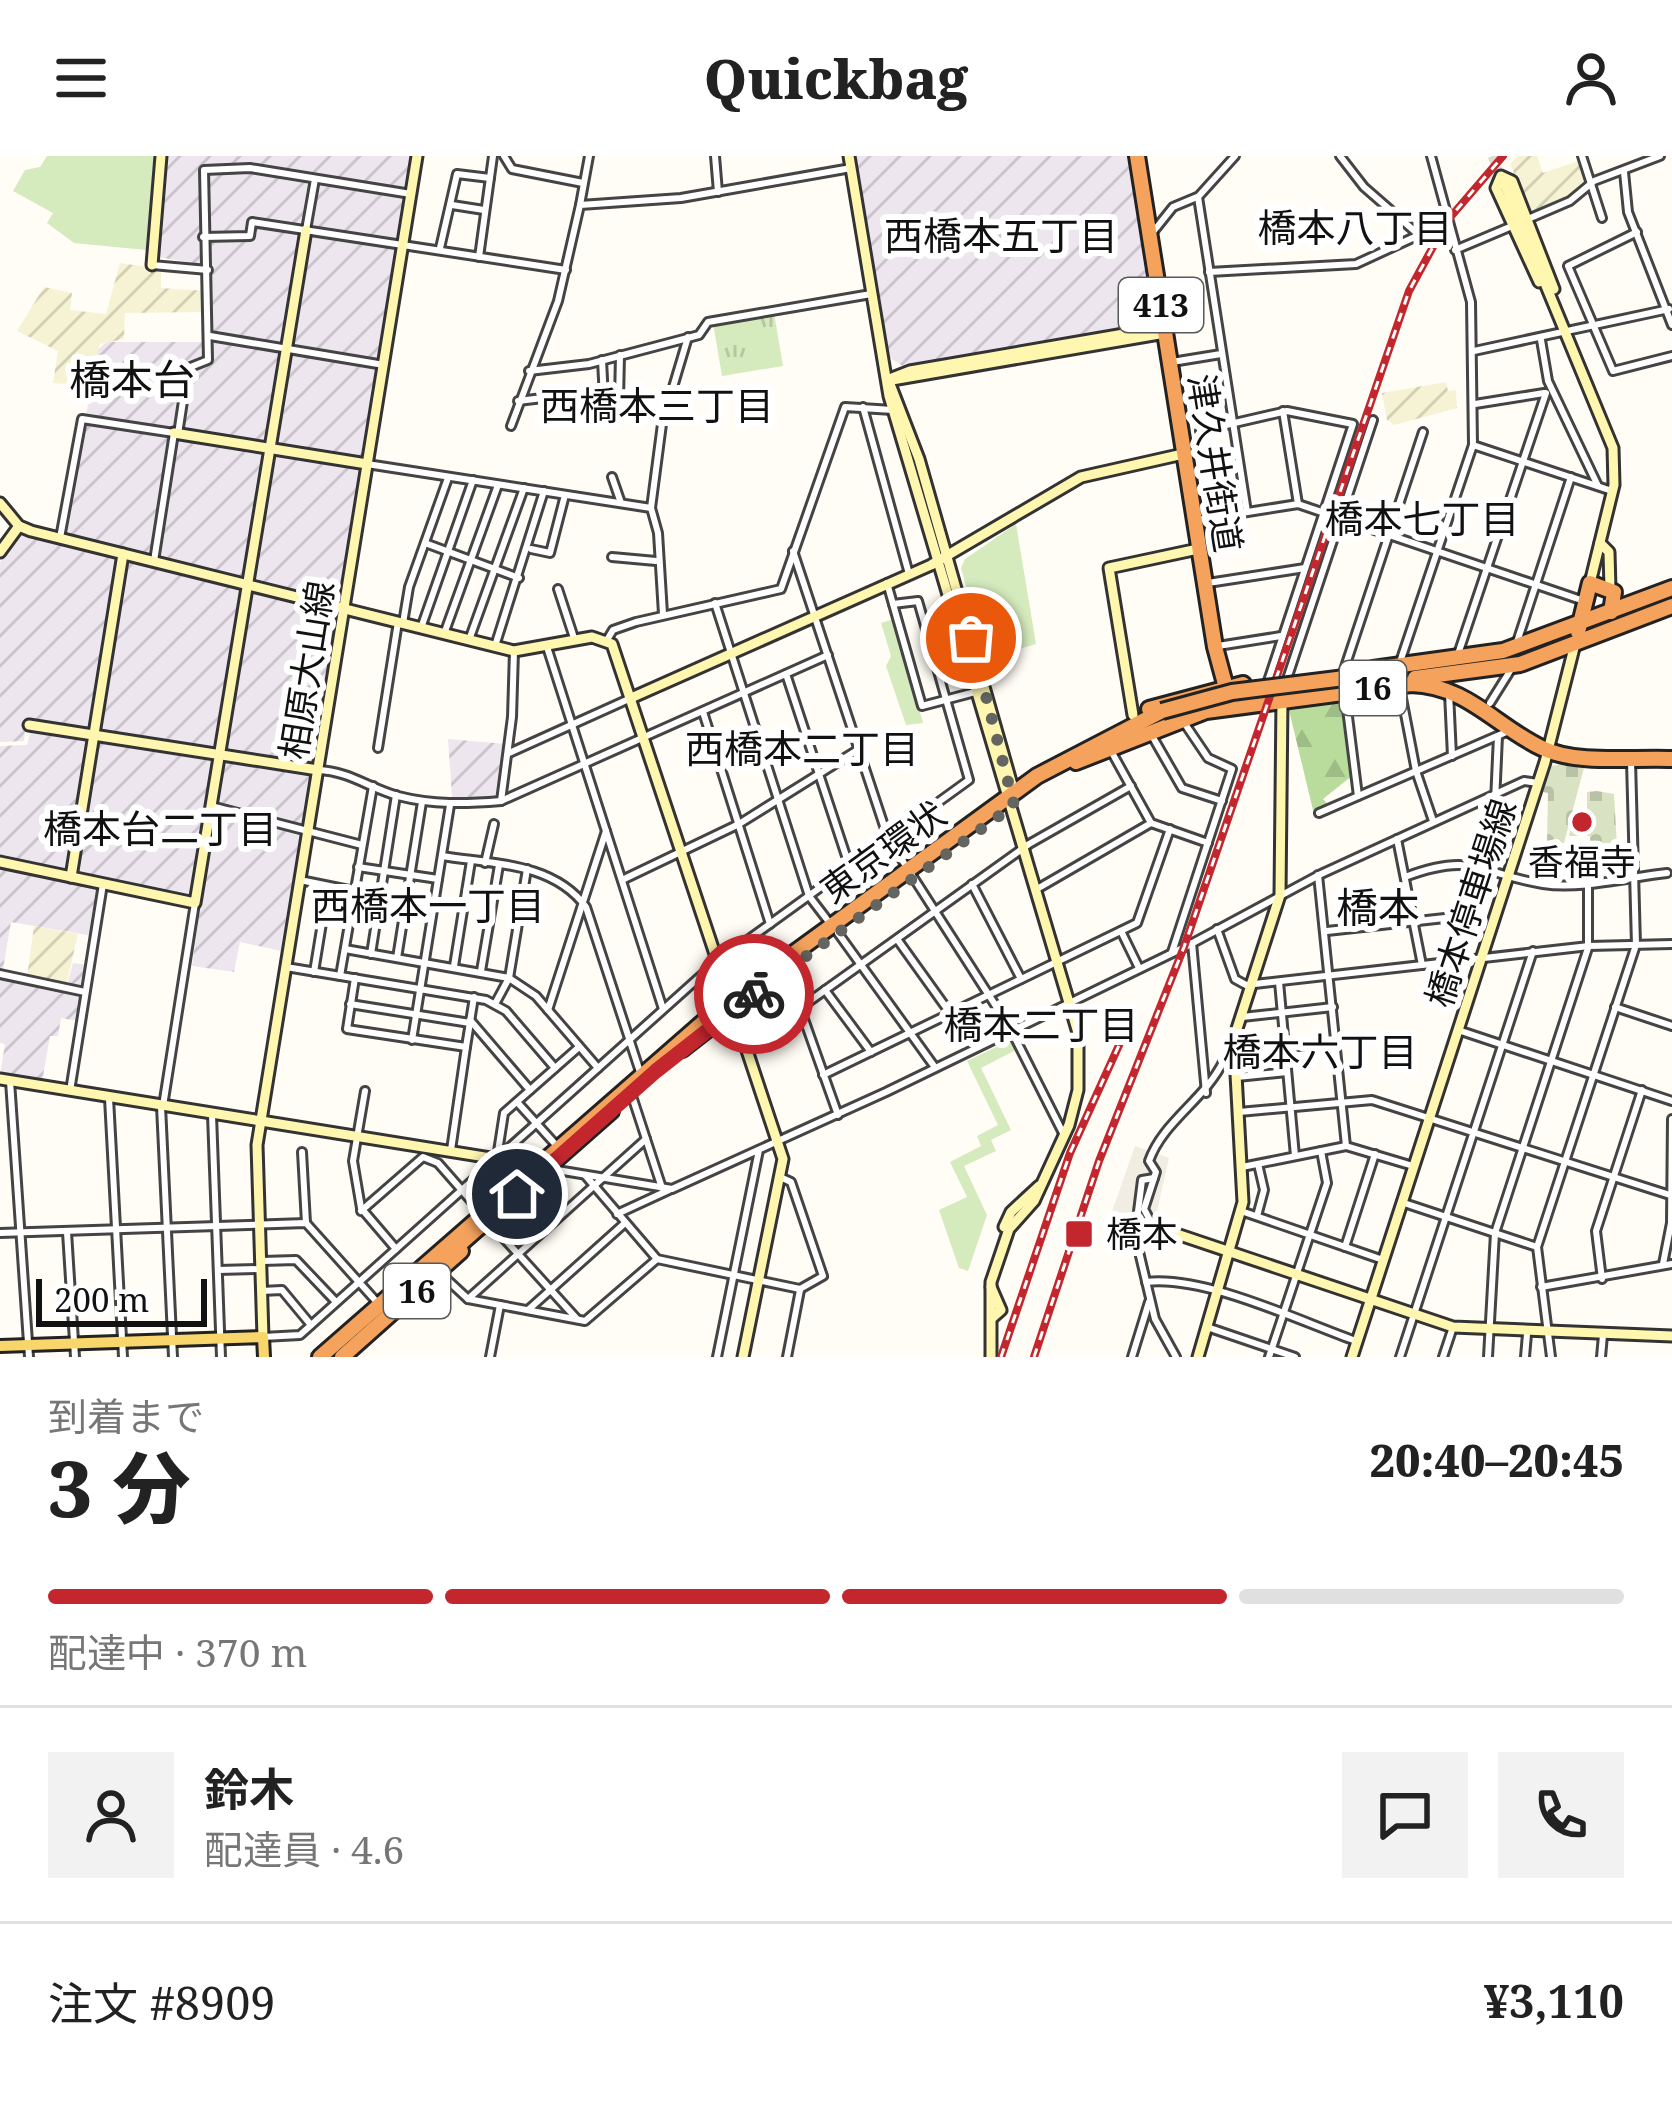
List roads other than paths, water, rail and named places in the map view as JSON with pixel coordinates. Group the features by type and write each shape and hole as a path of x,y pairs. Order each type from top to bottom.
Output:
{"highway":[{"name":"津久井街道","path":"1137,156 1198,549 1230,706"},
{"path":"1577,635 1590,584 1610,589 1617,602 1609,622"},
{"name":"16","path":"1459,666 1577,635 1672,593"},
{"name":"16","path":"1518,656 1672,593"},
{"name":"16","path":"1609,622 1672,610"},
{"name":"16","path":"1459,666 1552,653 1577,635"},
{"name":"16","path":"1459,666 1506,729"},
{"name":"東京環状","path":"540,1166 556,1145 640,1072 1058,763 1163,714 1232,692 1459,666"},
{"name":"16","path":"1058,763 1133,715 1226,687 1343,673 1393,676 1450,690 1548,751 1672,759"},
{"path":"1307,676 1310,695"},
{"name":"16","path":"1076,762 1182,718 1230,706 1345,691 1393,676"},
{"name":"東京環状","path":"1012,799 1163,714"},
{"name":"東京環状","path":"331,1357 540,1166 730,1005"},
{"name":"16","path":"344,1346 439,1272 485,1216"},
{"name":"東京環状","path":"316,1357 344,1346 467,1225 485,1216"},
{"path":"316,1357 375,1300 467,1225"}],"main road":[{"path":"0,1346 75,1350 122,1342 263,1337 264,1357"}],"street":[{"path":"161,156 152,266 208,270"},
{"name":"相原大山線","path":"263,1337 261,1120 417,156"},
{"path":"478,257 493,156"},
{"path":"504,156 512,169 583,183"},
{"path":"512,426 566,270 589,156"},
{"path":"715,156 718,192"},
{"path":"1150,234 1173,207 1198,197 1234,156"},
{"path":"1209,272 1357,264 1424,237 1364,188 1340,156"},
{"path":"1431,156 1471,302 1475,404 1473,445 1393,676 1433,822"},
{"path":"1582,156 1594,181 1602,218"},
{"path":"1528,219 1576,197 1594,181 1660,156"},
{"path":"580,205 718,192 850,162 893,410 944,558 976,692 1012,799 1078,1034 1079,1081 1064,1136 1029,1210 1012,1223 991,1285 991,1357"},
{"path":"154,561 188,368 207,364 206,168 315,178 411,194"},
{"path":"1624,172 1636,232 1672,325"},
{"path":"440,250 458,173 490,178"},
{"path":"1501,176 1511,179 1528,219 1556,307 1512,226 1496,186 1501,176"},
{"path":"172,1357 162,1106 315,178"},
{"path":"1504,184 1610,436 1613,491 1590,584"},
{"path":"1198,197 1247,512"},
{"path":"452,205 485,210"},
{"path":"203,237 250,236 252,222 566,270"},
{"path":"1455,250 1512,226"},
{"path":"1636,232 1568,265 1615,371 1672,356"},
{"path":"529,371 602,360 699,335 708,322 871,294"},
{"path":"1474,351 1669,309"},
{"path":"887,380 1165,332"},
{"path":"208,335 384,365"},
{"path":"663,616 658,533 650,508 662,424 688,337"},
{"path":"1541,339 1550,392 1598,486"},
{"path":"1169,363 1221,354"},
{"path":"602,360 604,400 619,400 620,355"},
{"path":"887,380 907,424 1012,799"},
{"path":"1475,404 1550,392"},
{"path":"1459,666 1486,568 1550,392"},
{"path":"518,401 584,393"},
{"path":"607,640 613,630 782,589 844,407 893,410"},
{"path":"862,407 909,574"},
{"path":"1283,411 1298,504"},
{"path":"1199,430 1283,411 1354,424 1268,681"},
{"path":"60,538 82,419 650,508"},
{"path":"1287,679 1373,420"},
{"path":"1343,673 1423,432"},
{"path":"1473,445 1613,491"},
{"path":"509,753 944,558 1075,480 1183,454"},
{"path":"378,748 401,623 448,477"},
{"path":"612,477 621,503"},
{"path":"1490,704 1506,672 1520,669 1518,656 1535,585 1571,478"},
{"path":"421,628 473,481"},
{"path":"444,634 498,484"},
{"path":"470,640 524,488"},
{"path":"495,646 530,548 544,491"},
{"path":"530,548 550,553 566,495"},
{"path":"0,503 20,526 60,538 514,652 607,640 616,650 778,1142 781,1177 743,1357"},
{"path":"1194,520 1298,504 1585,601"},
{"path":"0,551 20,526"},
{"path":"425,543 520,578"},
{"path":"1600,543 1608,548 1610,589"},
{"path":"1133,715 1109,568 1198,549"},
{"path":"793,551 888,838 1010,1028 1064,1136"},
{"path":"71,877 123,554"},
{"path":"612,557 657,561"},
{"path":"1204,584 1305,568"},
{"path":"887,583 921,704 976,692"},
{"path":"558,589 575,641"},
{"path":"263,1337 299,1336 716,962 969,780 919,602 892,604"},
{"path":"715,603 809,896 934,1066"},
{"name":"橋本停車場線","path":"1352,1357 1538,784 1577,635"},
{"path":"1215,647 1281,636"},
{"path":"547,647 663,1009"},
{"path":"501,801 509,753 514,652"},
{"path":"1552,653 1564,655 1569,669"},
{"path":"29,725 353,775 396,795 450,805 501,801 828,655"},
{"path":"786,674 850,866"},
{"path":"1450,690 1453,756"},
{"path":"1345,691 1358,796"},
{"path":"1198,1357 1241,1211 1234,1058 1238,1017 1280,895 1282,698"},
{"path":"703,712 770,924"},
{"path":"1172,952 1232,770 1208,758 1182,718"},
{"path":"1319,813 1506,729"},
{"path":"1448,962 1496,794 1506,729"},
{"path":"1149,730 1183,788 1222,801"},
{"path":"715,748 757,734"},
{"path":"622,880 739,824 859,748"},
{"path":"1110,748 1151,823 1208,843"},
{"path":"1551,1357 1537,1247 1636,945 1631,757"},
{"path":"617,1214 838,1115 1396,838 1524,782 1538,784"},
{"path":"340,976 373,786"},
{"path":"744,1048 1026,847 1130,786"},
{"path":"371,954 396,795"},
{"path":"397,958 422,800"},
{"path":"412,1040 450,805"},
{"path":"211,806 362,845"},
{"path":"1037,889 1151,823"},
{"path":"485,863 494,824"},
{"path":"824,1075 1138,921 1170,830"},
{"path":"548,1010 606,832"},
{"path":"1396,838 1422,965"},
{"path":"442,856 527,869 562,882 584,904 640,1072"},
{"path":"454,966 471,860"},
{"path":"0,862 195,903"},
{"path":"1405,877 1439,864 1478,863 1546,885 1667,873"},
{"path":"481,971 499,865"},
{"path":"358,867 438,879"},
{"path":"495,1004 509,978 527,869"},
{"path":"1318,875 1346,1146"},
{"path":"300,880 354,891"},
{"path":"1488,1357 1496,1233 1588,946 1588,880"},
{"path":"70,1091 103,884"},
{"path":"972,884 1022,979"},
{"path":"1327,932 1463,916"},
{"path":"314,971 323,917 349,921"},
{"path":"1217,929 1235,979 1250,985 1533,951 1672,944"},
{"path":"1121,931 1139,968"},
{"path":"897,939 950,1013"},
{"path":"1192,943 1206,1093"},
{"path":"345,949 509,978 548,1010 598,1067"},
{"path":"1400,1357 1533,951"},
{"path":"286,967 495,1004 555,1068"},
{"path":"0,974 86,992"},
{"path":"355,978 346,1029 466,1047"},
{"path":"1279,982 1295,1156"},
{"path":"825,990 871,1052"},
{"path":"451,1150 474,998"},
{"path":"350,1004 470,1022 530,1090"},
{"path":"1238,1017 1334,1006"},
{"path":"1616,1007 1672,1026"},
{"path":"800,1008 838,1115"},
{"path":"1457,1030 1672,1101"},
{"path":"1285,1048 1337,1042"},
{"path":"497,1158 504,1113 579,1047"},
{"path":"1153,1226 1144,1209 1154,1178 1149,1161 1154,1147 1206,1093 1224,1060 1234,1058"},
{"path":"1235,1077 1287,1072"},
{"path":"28,1351 5,1080 672,1189"},
{"path":"1602,1279 1596,1231 1642,1090"},
{"path":"365,1091 353,1161 362,1211 396,1249"},
{"path":"631,1093 662,1188"},
{"path":"110,1098 123,1357"},
{"path":"1238,1112 1372,1100 1670,1195"},
{"path":"518,1102 556,1145"},
{"path":"212,1113 221,1357"},
{"path":"1541,1286 1668,1264 1672,1119"},
{"path":"468,1299 646,1139"},
{"path":"1242,1167 1346,1146 1413,1166"},
{"path":"717,1357 760,1150"},
{"path":"1270,1353 1327,1183 1321,1150"},
{"path":"302,1152 306,1223 375,1300"},
{"path":"1345,1246 1375,1154"},
{"path":"362,1211 423,1157 438,1163 578,1319"},
{"path":"1257,1216 1264,1190 1258,1164"},
{"path":"585,1175 657,1259 800,1289 823,1277 791,1182 781,1177"},
{"path":"1154,1178 1143,1176 1135,1233 1150,1299 1176,1357"},
{"path":"993,1317 984,1286 1016,1207 1046,1178"},
{"path":"1401,1202 1537,1247"},
{"path":"1016,1207 1029,1210"},
{"path":"1241,1211 1383,1260"},
{"path":"1138,1222 1453,1327 1491,1333 1672,1336"},
{"path":"0,1233 306,1223"},
{"path":"528,1310 625,1223"},
{"path":"67,1232 75,1350"},
{"path":"439,1272 468,1299 590,1320 657,1259"},
{"path":"218,1270 296,1260 336,1302"},
{"path":"1146,1282 1162,1280 1218,1294 1356,1341"},
{"path":"787,1357 800,1289"},
{"path":"261,1291 281,1290 311,1324"},
{"path":"1132,1357 1150,1299"},
{"path":"490,1357 500,1305"},
{"path":"1207,1327 1270,1353 1294,1357"},
{"path":"1443,1357 1453,1327"},
{"path":"1525,1357 1527,1334"},
{"path":"1601,1357 1603,1335"}],"tunnel":[{"path":"1492,156 1502,179"}],"railway":[{"path":"1034,1357 1099,1161 1184,947 1409,291 1447,221 1503,156"},
{"path":"1001,1357 1070,1153 1130,1021"}],"place":[{"name":"香福寺","path":"1582,822"},
{"name":"橋本","path":"1079,1234"}],"district":[{"name":"橋本八丁目","path":"1355,228"},
{"name":"西橋本五丁目","path":"1001,236"},
{"name":"橋本台","path":"132,380"},
{"name":"西橋本三丁目","path":"657,406"},
{"name":"橋本七丁目","path":"1422,519"},
{"name":"西橋本二丁目","path":"802,749"},
{"name":"橋本台二丁目","path":"160,829"},
{"name":"西橋本一丁目","path":"428,906"},
{"name":"橋本","path":"1378,908"},
{"name":"橋本二丁目","path":"1041,1025"},
{"name":"橋本六丁目","path":"1320,1052"}]}
